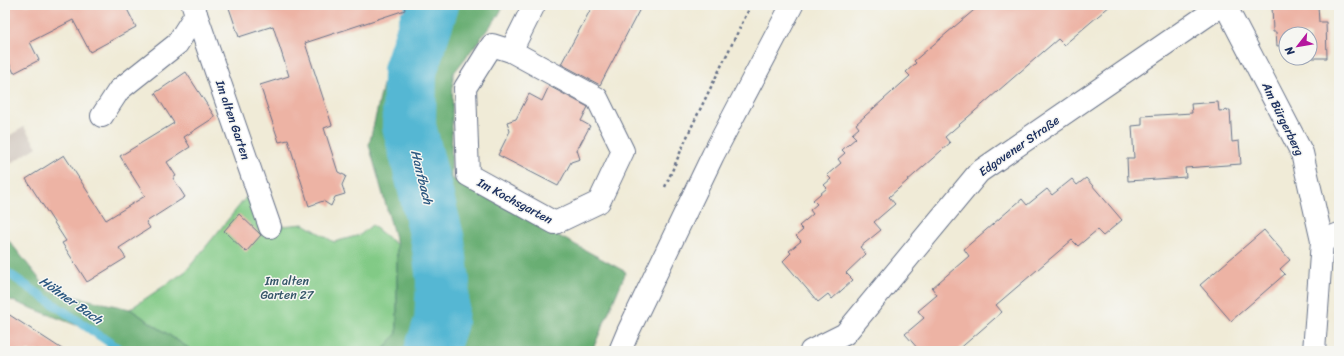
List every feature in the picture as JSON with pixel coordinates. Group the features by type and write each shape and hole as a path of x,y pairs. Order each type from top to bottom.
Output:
{"street":[{"path":"511,51 534,5"},
{"path":"620,351 713,155 792,5"},
{"name":"Am Bürgerberg","path":"1224,5 1302,153 1330,238 1314,351"},
{"name":"Edgovener Straße","path":"812,351 845,334 979,172 1224,5"},
{"name":"Im alten Garten","path":"102,116 119,90 176,44 194,9"},
{"name":"Im alten Garten","path":"194,9 270,227"},
{"name":"Im Kochsgarten","path":"492,45 511,51 597,98 623,151 598,202 555,223 468,175 465,88 492,45"}],"shaded area":[{"path":"24,127 37,147 5,167 5,138"}],"green space":[{"path":"407,5 504,5 498,16 453,74 451,178 626,272 592,351 382,351 397,333 397,245 369,145 392,46"},
{"name":"Im alten Garten 27","path":"248,195 270,227 304,224 334,242 360,235 372,225 397,245 397,334 382,351 193,351 130,309 186,271"},
{"path":"5,238 10,242 49,291 130,309 193,351 117,351 89,330 5,298"}],"building":[{"path":"5,5 125,5 136,27 90,52 73,20 30,42 39,60 14,73 5,55"},
{"path":"228,5 404,5 405,10 305,43 332,125 324,128 338,172 346,176 342,185 345,194 335,197 331,206 323,201 309,206 288,140 279,142 260,85 289,76 273,26 239,37"},
{"path":"593,5 642,5 600,85 561,64"},
{"path":"980,5 1111,5 1064,45 1058,39 945,137 950,143 889,197 895,204 874,222 881,230 860,247 866,254 846,273 853,280 832,299 828,294 818,302 783,261 791,253 789,251 801,241 796,236 803,230 799,226 813,214 810,210 817,204 813,200 827,188 824,185 831,179 827,175 841,163 838,159 845,153 842,150 856,138 852,134 859,128 856,124 910,76 906,72 916,63 914,61"},
{"path":"1272,5 1318,5 1319,22 1326,22 1327,58 1318,58 1318,26 1278,26 1278,46 1276,32 1273,32"},
{"path":"186,72 215,117 184,137 190,147 167,162 176,176 173,178 185,197 146,222 150,228 119,248 126,258 87,282 62,243 66,241 26,179 64,155 106,220 145,196 120,156 174,123 155,93"},
{"path":"549,86 588,107 581,121 590,126 577,150 580,159 571,162 558,186 498,155 510,131 507,122 516,119 529,94 542,101"},
{"path":"1218,102 1219,111 1230,110 1232,142 1239,141 1241,164 1185,168 1186,177 1128,181 1127,158 1134,158 1132,126 1142,125 1142,116 1192,113 1191,104"},
{"path":"1086,178 1122,220 1103,236 1097,230 1078,246 1072,240 996,305 1002,312 957,351 920,351 905,334 924,318 918,311 937,295 932,288 969,256 964,249 1022,199 1027,205 1047,189 1052,195 1072,179 1077,185"},
{"path":"239,214 261,235 246,252 224,231"},
{"path":"1264,230 1290,260 1280,269 1285,274 1231,321 1200,285"},
{"path":"5,312 65,351 5,351"}],"waterway":[{"name":"Hanfbach","path":"431,351 441,322 443,281 438,241 409,126 410,71 432,5"},
{"name":"Höhner Bach","path":"5,271 122,351"}]}
